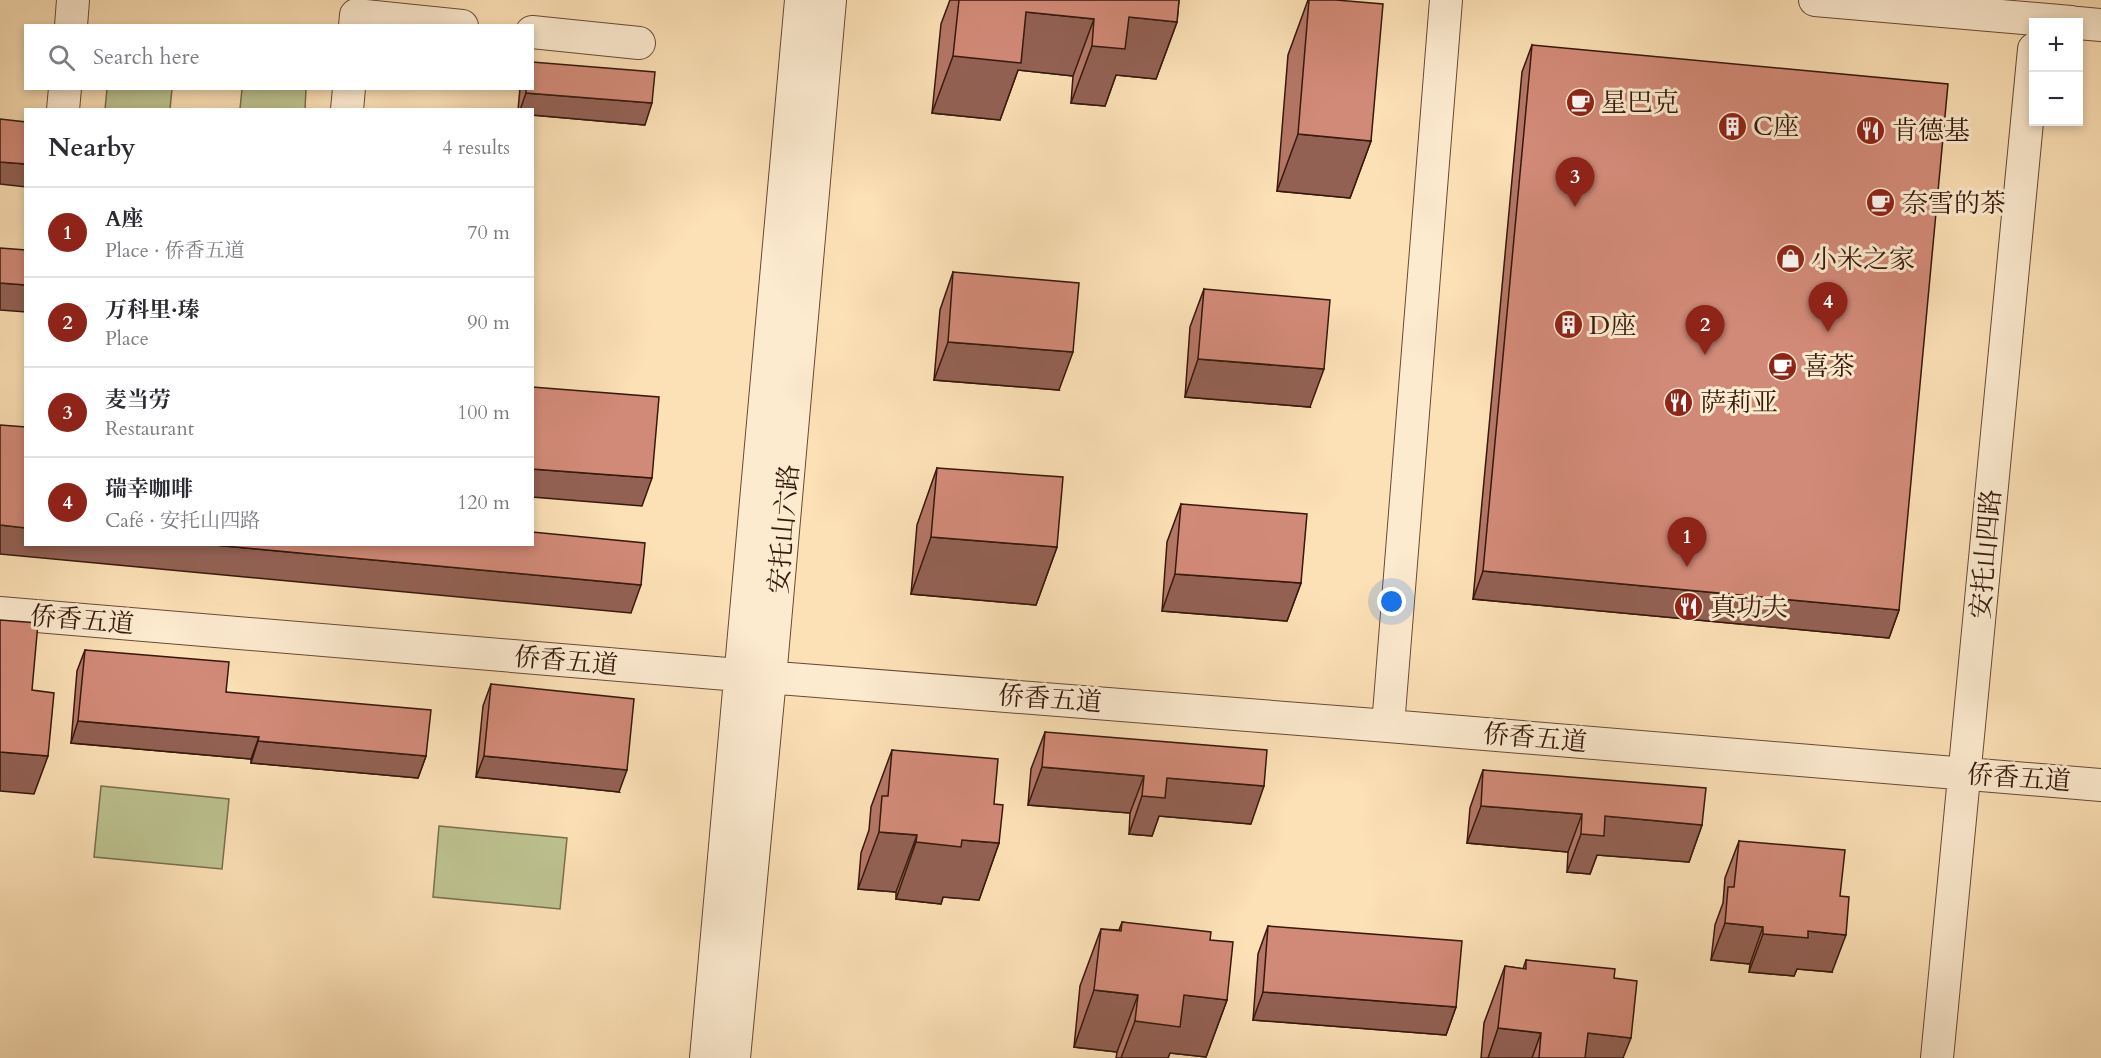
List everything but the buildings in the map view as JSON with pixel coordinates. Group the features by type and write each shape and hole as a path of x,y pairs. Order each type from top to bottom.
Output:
{"street":[{"path":"71,24 73,0"},
{"name":"安托山六路","path":"706,1058 801,0"},
{"name":"安托山六路","path":"734,1058 830,0"},
{"path":"1388,726 1446,0"},
{"path":"1815,0 2029,22"},
{"path":"355,24 356,15 443,24"},
{"path":"2083,23 2101,25"},
{"path":"534,32 639,43"},
{"name":"安托山四路","path":"1937,1058 2031,72"},
{"path":"63,108 65,90"},
{"path":"347,108 349,90"},
{"name":"侨香五道","path":"0,613 770,678 2101,785"}],"green space":[{"path":"107,90 172,90 170,108 105,108"},
{"path":"242,90 306,90 305,108 240,108"},
{"path":"101,786 229,799 222,869 94,857"},
{"path":"439,826 567,838 560,909 433,897"}],"place":[{"name":"星巴克","path":"1580,102"},
{"name":"C座","path":"1732,126"},
{"name":"肯德基","path":"1871,130"},
{"name":"奈雪的茶","path":"1881,203"},
{"name":"麦当劳","path":"1575,207"},
{"name":"小米之家","path":"1790,259"},
{"name":"D座","path":"1568,325"},
{"name":"瑞幸咖啡","path":"1828,332"},
{"name":"万科里·瑧","path":"1705,355"},
{"name":"喜茶","path":"1782,366"},
{"name":"萨莉亚","path":"1679,402"},
{"name":"A座","path":"1687,567"},
{"name":"真功夫","path":"1689,607"}]}
